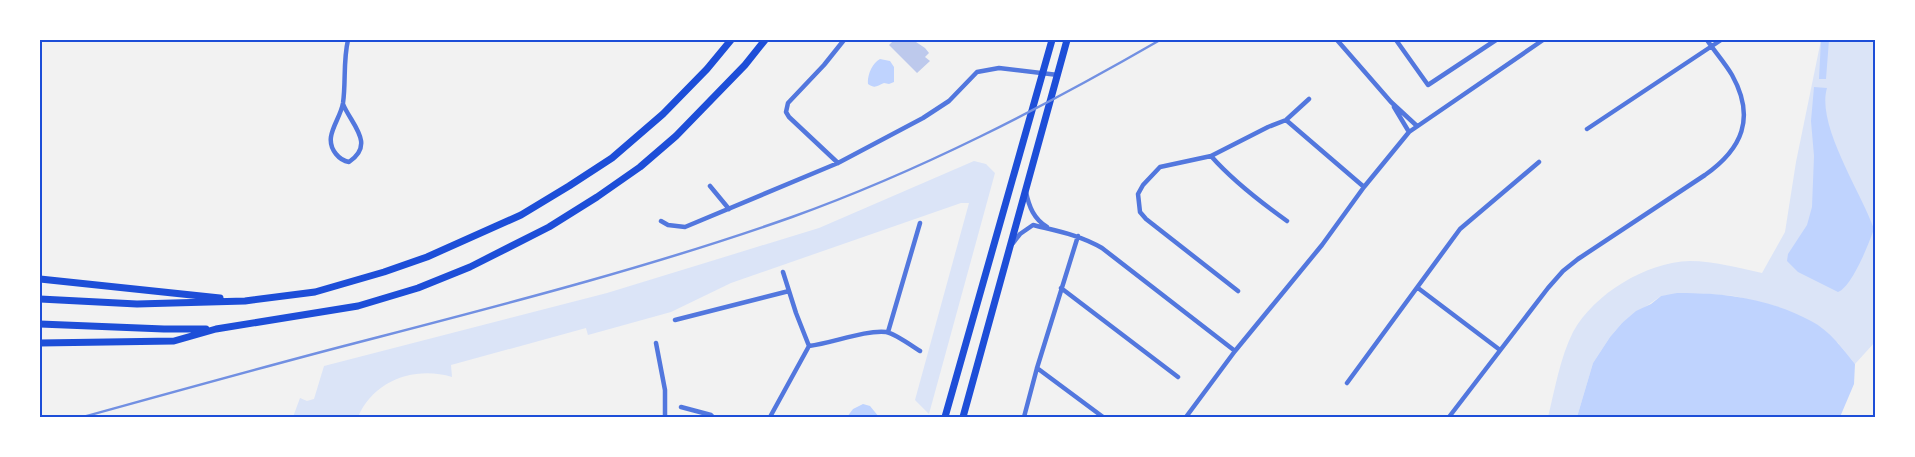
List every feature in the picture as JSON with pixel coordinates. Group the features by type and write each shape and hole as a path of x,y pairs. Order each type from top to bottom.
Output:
{"main road":[{"path":"40,299 137,304 245,301 314,292 384,272 454,246 521,215 570,186 632,142 686,90 731,40"},
{"path":"40,343 174,341 216,329 358,306 418,288 470,267 549,227 597,197 656,154 728,82 765,40"},
{"path":"945,417 1052,40"},
{"path":"963,417 1067,40"},
{"path":"40,279 245,301"},
{"path":"40,324 216,329"}],"street":[{"path":"343,104 362,142 359,153 349,162 343,161 338,157 330,142 333,128 343,104 344,55 348,40"},
{"path":"838,163 789,118 786,107 844,40"},
{"path":"1337,40 1391,102 1417,126"},
{"path":"1396,40 1426,83 1430,84 1496,40"},
{"path":"1186,417 1235,351 1322,245 1364,187 1409,132 1543,40"},
{"path":"1449,417 1563,272 1578,259 1720,165 1734,150 1743,126 1742,100 1732,74 1707,40"},
{"path":"1587,129 1722,40"},
{"path":"661,221 668,226 685,227 838,163 923,118 949,101 977,72 999,68 1058,75"},
{"path":"1238,291 1146,220 1140,212 1138,194 1143,185 1160,167 1211,156 1286,120 1308,99"},
{"path":"1391,102 1409,132"},
{"path":"1286,120 1364,187"},
{"path":"1211,156 1222,169 1250,194 1286,221"},
{"path":"1347,382 1453,238 1468,221 1539,162"},
{"path":"710,186 729,209"},
{"path":"1025,188 1030,208 1035,217 1051,230"},
{"path":"888,332 920,223"},
{"path":"1009,249 1020,234 1033,226 1078,236 1102,248 1235,351"},
{"path":"1024,417 1037,368 1078,236"},
{"path":"783,272 809,346"},
{"path":"1061,288 1178,377"},
{"path":"1418,288 1500,350"},
{"path":"675,320 789,291"},
{"path":"809,346 828,344 855,335 888,332 920,351"},
{"path":"656,343 665,390 667,417"},
{"path":"770,417 809,346"},
{"path":"1037,368 1103,417"},
{"path":"682,407 713,417"}],"shaded area":[{"path":"1821,40 1875,40 1875,342 1855,364 1838,343 1775,306 1734,296 1697,293 1661,296 1622,323 1610,337 1593,363 1577,417 1548,417 1568,342 1582,318 1608,293 1639,274 1673,263 1699,261 1717,263 1762,273 1785,232 1796,162"},
{"path":"974,161 986,164 995,173 929,414 915,400 969,203 961,203 731,283 671,312 588,335 586,328 451,365 452,377 424,373 397,379 385,385 374,394 365,404 358,417 293,417 300,398 307,401 314,399 324,366 607,293 819,228"}],"water":[{"path":"1821,40 1829,40 1826,79 1819,79"},
{"path":"880,59 890,61 894,67 894,82 872,86 868,84 869,74 872,67"},
{"path":"1814,87 1827,88 1825,103 1834,139 1874,229 1854,274 1849,282 1838,292 1798,272 1787,261 1788,254 1807,225 1812,207 1814,156 1811,121"},
{"path":"1677,293 1711,294 1763,302 1796,313 1824,329 1855,364 1854,384 1840,417 1577,417 1593,363 1610,337 1636,311 1651,304 1661,296"},
{"path":"863,404 870,406 879,417 847,417 853,409"}],"building":[{"path":"894,40 913,40 925,48 929,53 925,57 930,61 917,73 889,45"}],"railway":[{"path":"83,417 569,286 681,254 792,217 887,180 980,137 1071,90 1160,40"}]}
